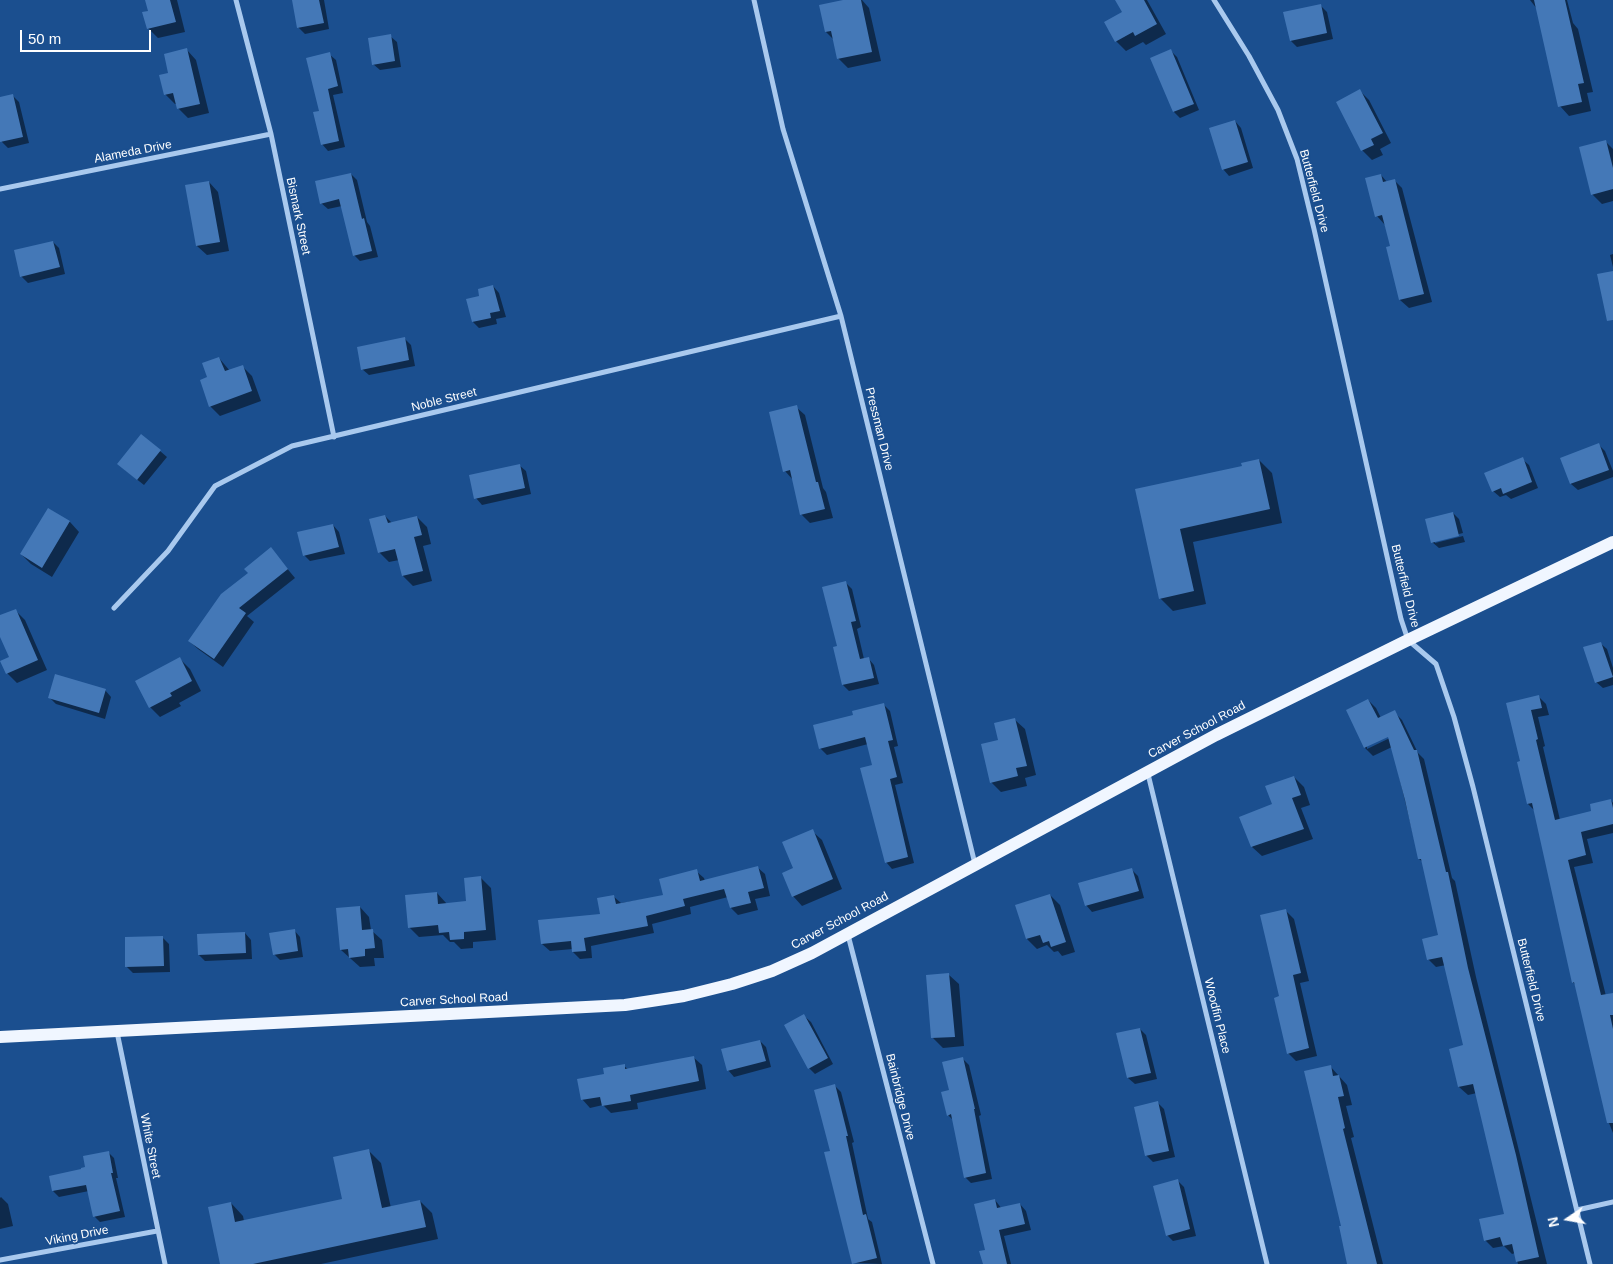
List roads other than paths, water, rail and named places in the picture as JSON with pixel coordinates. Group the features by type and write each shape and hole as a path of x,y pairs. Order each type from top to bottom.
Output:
{"main road":[{"name":"Carver School Road","path":"0,1037 625,1004 684,996 756,976 812,953 1216,735 1613,542"}],"street":[{"name":"Bismark Street","path":"236,0 271,134 334,437"},
{"name":"Pressman Drive","path":"754,0 783,129 841,316 975,864"},
{"name":"Butterfield Drive","path":"1214,0 1249,56 1278,110 1297,159 1401,619 1408,640 1436,664 1454,717 1473,787 1590,1264"},
{"name":"Alameda Drive","path":"0,189 271,134"},
{"name":"Noble Street","path":"114,608 168,552 215,486 292,446 841,316"},
{"name":"Woodfin Place","path":"1148,772 1267,1264"},
{"name":"Bainbridge Drive","path":"848,934 933,1264"},
{"name":"White Street","path":"117,1031 165,1264"},
{"path":"1577,1210 1613,1202"},
{"name":"Viking Drive","path":"0,1260 157,1231"}]}
